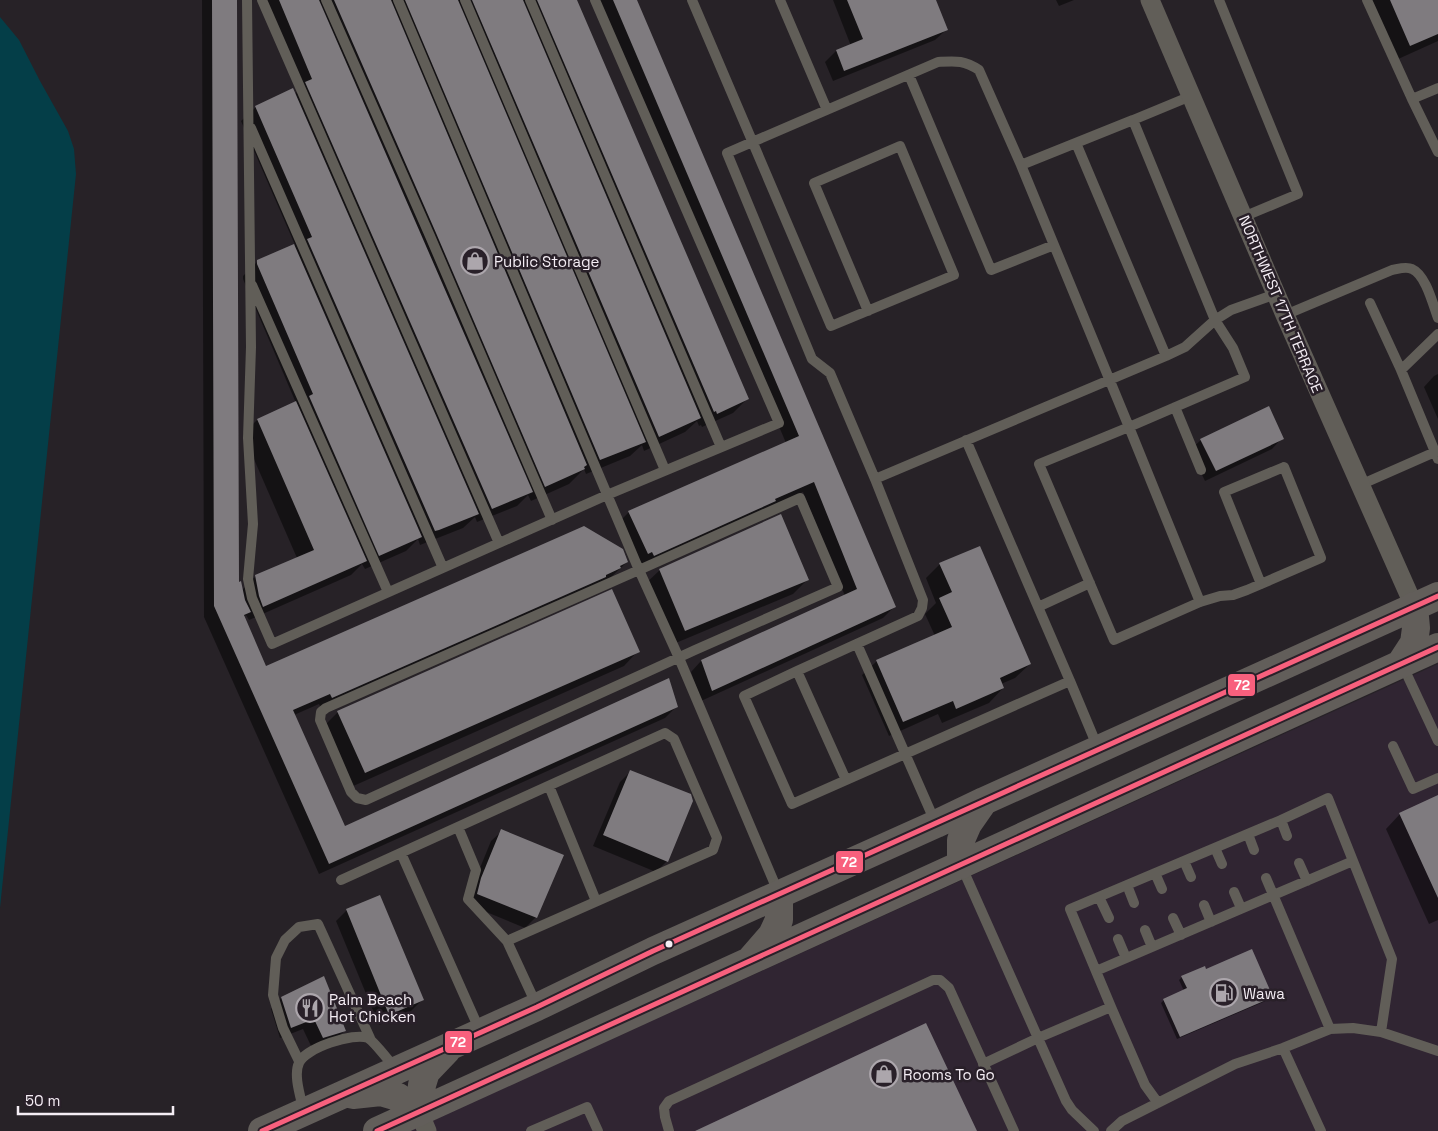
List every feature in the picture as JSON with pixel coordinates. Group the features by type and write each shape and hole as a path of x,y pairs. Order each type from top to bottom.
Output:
{"main road":[{"path":"1401,663 1414,643 1416,628 1426,601"},
{"path":"262,1131 537,1007 653,951 1426,601"},
{"path":"377,1131 423,1122 750,961 1438,647"},
{"path":"961,865 961,840 968,824 984,801"},
{"path":"750,961 772,935 779,920 779,895"},
{"path":"423,1122 422,1085 426,1072 451,1046"},
{"path":"339,1096 381,1092 398,1097 423,1122"}],"street":[{"name":"NORTHWEST 17TH TERRACE","path":"1150,0 1284,315 1360,485 1426,601"}],"lane":[{"path":"247,0 251,347 248,438 253,524 248,579 252,598 272,644 607,495 779,423 595,0"},
{"path":"262,0 499,543"},
{"path":"326,0 552,520"},
{"path":"398,0 607,495 679,658 779,895"},
{"path":"465,0 665,470"},
{"path":"530,0 721,447"},
{"path":"692,0 831,326 868,311 954,275 900,146 814,183 868,311"},
{"path":"780,0 827,110"},
{"path":"1219,0 1298,194 1243,217"},
{"path":"1367,0 1438,152"},
{"path":"1070,681 792,804 744,696 918,616 923,600 830,372 812,359 727,153 938,62 954,61 969,63 979,70 1021,165 1200,602"},
{"path":"909,75 991,270 1054,245"},
{"path":"1412,99 1438,88"},
{"path":"1021,165 1191,96"},
{"path":"1133,120 1215,320 1233,348 1245,377 1039,464 1114,640 1200,602 1233,594 1262,584 1322,558 1284,467 1224,492 1262,584"},
{"path":"249,122 443,568"},
{"path":"1076,143 1166,356"},
{"path":"1284,315 1392,270 1407,268 1413,269 1421,276 1438,318"},
{"path":"249,279 388,592"},
{"path":"875,479 1166,356 1185,346 1215,320 1231,310 1276,294"},
{"path":"1360,485 1437,456 1401,370 1370,303"},
{"path":"1401,370 1438,334"},
{"path":"1175,407 1201,470"},
{"path":"966,440 1098,750"},
{"path":"800,498 838,587 366,800 357,798 351,792 320,720 321,712 326,708 639,570 800,498"},
{"path":"1038,607 1090,583"},
{"path":"857,644 936,824"},
{"path":"1401,663 1438,741"},
{"path":"797,671 846,780"},
{"path":"341,880 665,733 674,739 717,838 713,850 507,940"},
{"path":"1393,746 1413,789 1438,778"},
{"path":"548,786 596,901"},
{"path":"1158,1103 1145,1085 1070,909 1281,820 1328,798 1392,959 1381,1032"},
{"path":"1281,820 1287,836"},
{"path":"458,827 476,870 468,900 507,940 537,1007"},
{"path":"1248,834 1254,850"},
{"path":"1215,848 1222,864"},
{"path":"401,853 480,1032"},
{"path":"1184,861 1191,877"},
{"path":"1096,971 1353,861"},
{"path":"1299,863 1307,881"},
{"path":"961,865 1066,1101 1072,1110 1094,1131"},
{"path":"1155,873 1162,889"},
{"path":"1266,878 1330,1029"},
{"path":"1126,885 1134,903"},
{"path":"1234,892 1241,908"},
{"path":"1099,897 1108,918"},
{"path":"1204,905 1211,922"},
{"path":"1174,918 1181,935"},
{"path":"299,1061 284,1028 273,995 276,958 285,940 299,927 318,924 370,1038 397,1070"},
{"path":"1145,930 1152,947"},
{"path":"1118,938 1126,958"},
{"path":"669,1131 664,1108 669,1101 933,980 940,980 949,988 1014,1131"},
{"path":"983,1064 1111,1007"},
{"path":"1111,1131 1122,1122 1235,1064 1283,1048 1330,1029 1352,1028 1381,1032 1438,1051"},
{"path":"304,1112 296,1074 299,1061 311,1050 340,1040 359,1036 370,1038"},
{"path":"1283,1048 1321,1131"},
{"path":"531,1131 587,1107 598,1131"}],"shaded area":[{"path":"1438,664 1438,1131 409,1131"}],"water":[{"path":"0,17 19,40 68,131 74,149 76,174 0,908"}],"building":[{"path":"212,0 237,0 239,582 241,581 245,600 251,612 244,615 266,666 584,526 623,549 628,562 620,566 621,568 606,575 606,577 332,698 330,694 293,710 345,826 669,678 678,707 329,864 214,606"},
{"path":"279,0 319,0 533,492 492,509 305,82 312,79"},
{"path":"334,0 391,0 587,465 584,467 585,469 545,487"},
{"path":"405,0 458,0 646,442 600,460"},
{"path":"472,0 523,0 701,418 659,437"},
{"path":"537,0 577,0 749,399 717,414 716,411 714,412"},
{"path":"613,0 637,0 896,607 712,691 701,660 857,589 814,482 654,556 652,552 648,554 628,511 799,436"},
{"path":"847,0 936,0 948,30 844,71 836,50 863,39"},
{"path":"1390,0 1438,0 1438,34 1410,46"},
{"path":"293,88 479,514 439,530 435,531 307,239 312,237 255,106"},
{"path":"294,244 422,537 379,556 309,396 313,394 257,264 257,260"},
{"path":"296,401 367,561 263,607 255,575 314,550 257,419"},
{"path":"1269,406 1284,439 1216,471 1200,439"},
{"path":"781,514 809,580 685,631 659,569"},
{"path":"980,546 1031,664 1000,678 1004,688 956,709 953,701 903,722 876,660 952,627 939,598 952,592 939,563"},
{"path":"612,589 640,652 365,773 337,711"},
{"path":"630,770 691,794 693,801 668,862 603,835"},
{"path":"1438,795 1438,898 1399,813"},
{"path":"501,829 564,855 537,918 477,894 481,878"},
{"path":"380,895 424,1000 389,1015 346,909"},
{"name":"Wawa","path":"1252,949 1273,997 1180,1037 1163,999 1187,988 1181,976 1205,966 1206,969"},
{"name":"Palm Beach Hot Chicken","path":"324,976 346,1031 323,1038 314,1019 291,1028 281,997"},
{"name":"Rooms To Go","path":"926,1023 977,1131 695,1131"}],"transit line":[{"name":"72","path":"262,1131 537,1007 653,951 1438,596"},
{"name":"72","path":"377,1131 1438,647"}],"place":[{"name":"Public Storage","path":"475,261"},
{"name":"Wawa","path":"1224,993"},
{"name":"Palm Beach Hot Chicken","path":"310,1008"},
{"name":"Rooms To Go","path":"884,1074"}]}
